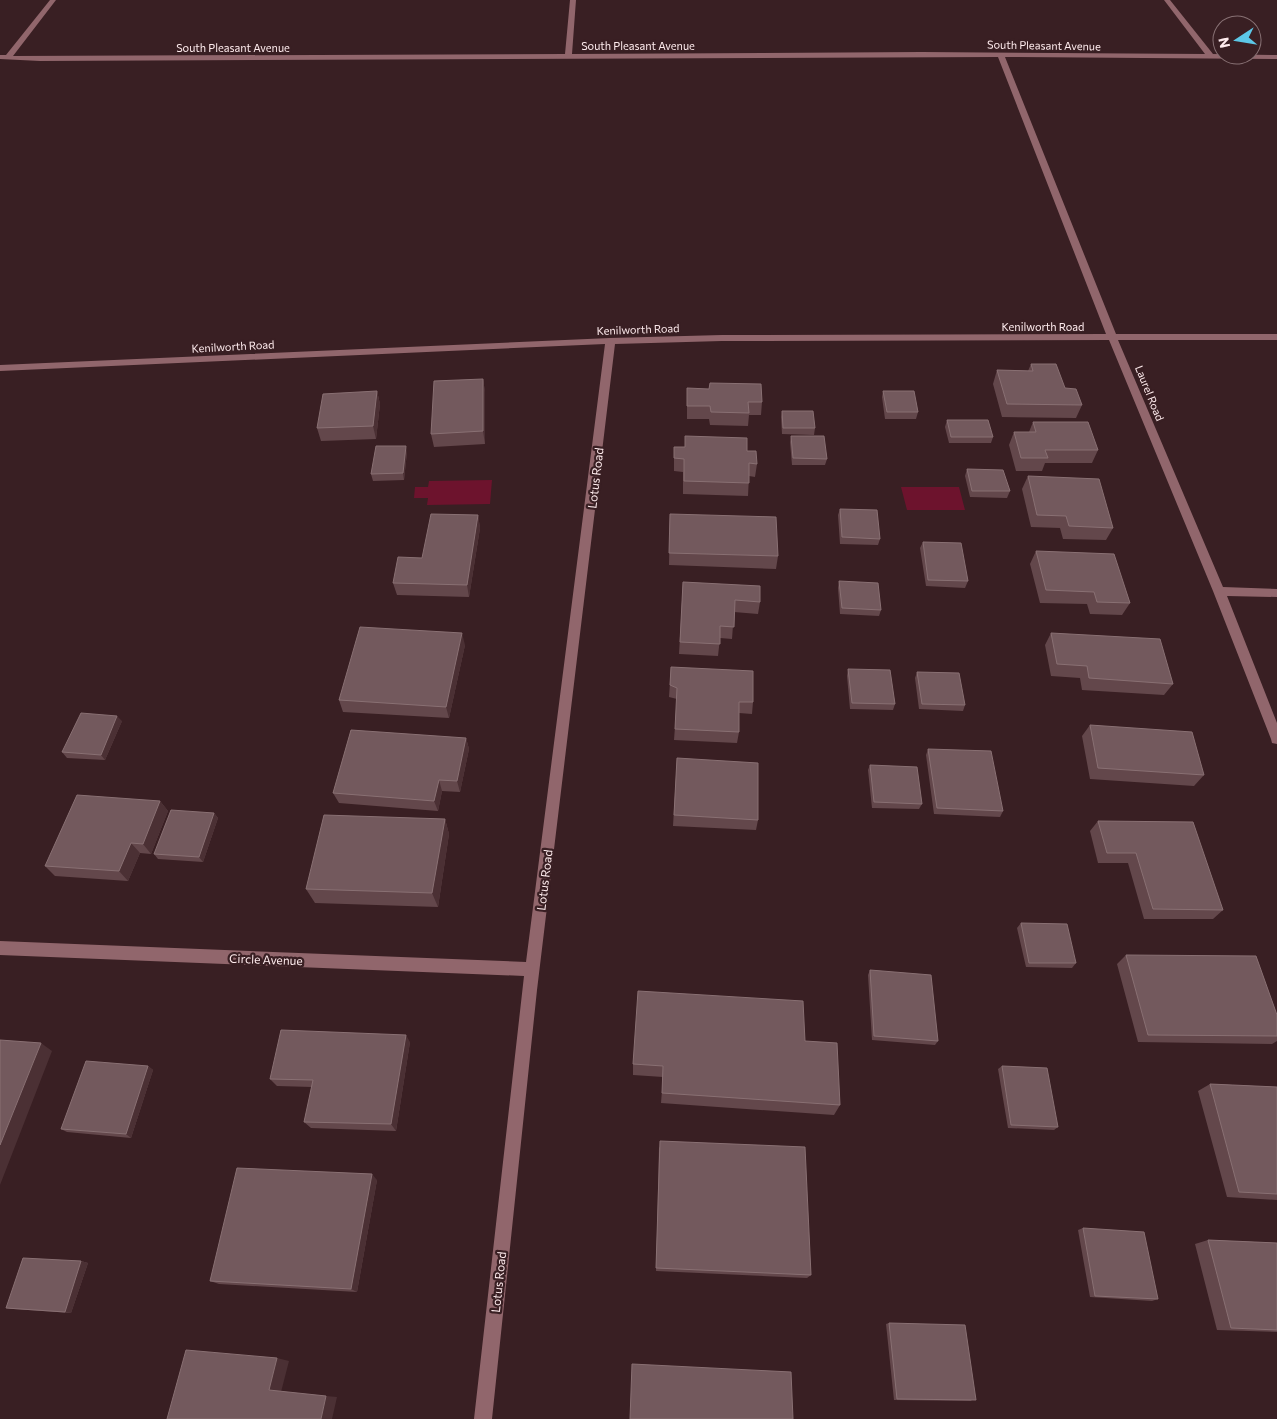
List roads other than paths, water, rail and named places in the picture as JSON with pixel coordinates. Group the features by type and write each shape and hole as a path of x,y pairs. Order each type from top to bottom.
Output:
{"street":[{"path":"9,56 53,0"},
{"path":"568,55 573,0"},
{"path":"1167,0 1211,57"},
{"name":"South Pleasant Avenue","path":"0,56 50,59 568,55 1277,57"},
{"name":"Laurel Road","path":"1001,55 1113,338 1219,591 1277,739"},
{"name":"Kenilworth Road","path":"0,368 610,341 722,338 1277,337"},
{"name":"Lotus Road","path":"483,1419 533,969 607,382 610,341"},
{"path":"1219,591 1277,593"},
{"name":"Circle Avenue","path":"0,948 160,956 533,969"}]}
